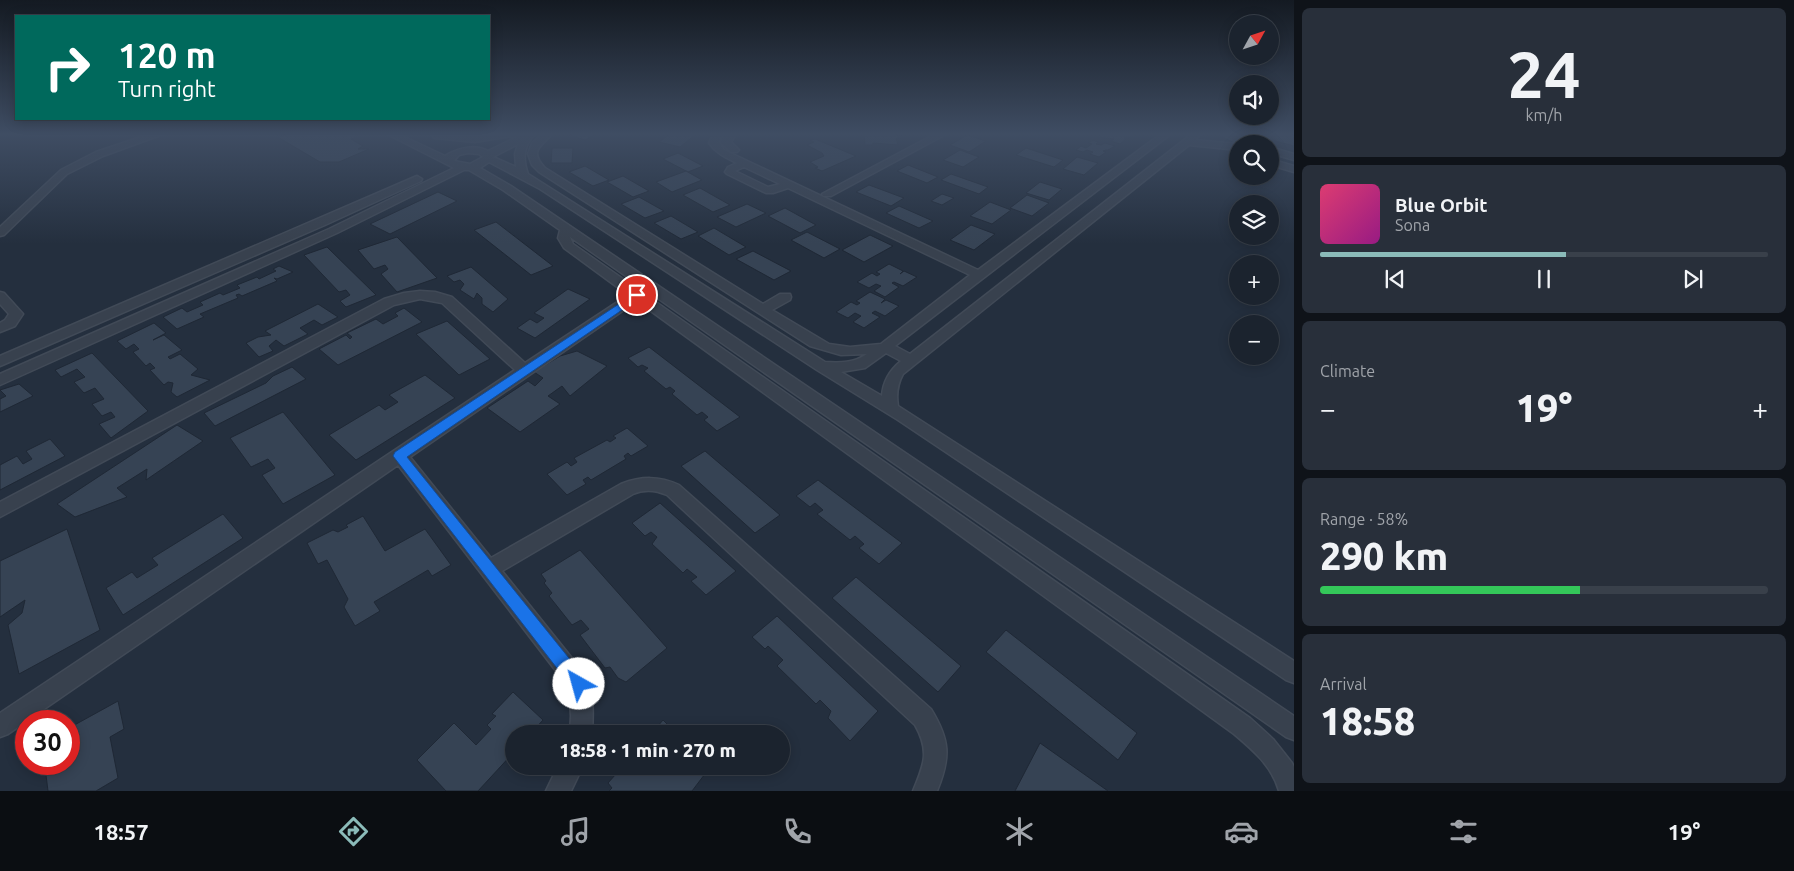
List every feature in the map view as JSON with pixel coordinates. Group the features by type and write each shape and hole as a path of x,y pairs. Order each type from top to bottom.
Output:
{"street":[{"path":"0,233 67,170"},
{"path":"0,361 321,223 432,170"},
{"path":"0,380 333,231 461,170"},
{"path":"473,170 507,188 566,228 1294,729"},
{"path":"513,170 544,187 822,367 891,409 1294,673"},
{"path":"522,170 524,176"},
{"path":"542,170 815,343 828,349 851,352 887,347 898,355 912,360"},
{"path":"731,170 730,172 766,190 773,190 788,184"},
{"path":"758,170 983,272"},
{"path":"776,170 983,272"},
{"path":"827,194 873,170"},
{"path":"822,367 856,366 870,361 901,333 1119,170"},
{"path":"1133,170 1147,174"},
{"path":"891,409 888,395 891,382 898,371 1152,170"},
{"path":"507,188 513,182 521,181 544,187"},
{"path":"321,223 333,231"},
{"path":"566,228 564,238 568,246 1242,726 1263,744 1279,762 1287,776 1291,791"},
{"path":"0,510 388,302 404,297 428,295 447,300 525,371"},
{"path":"0,726 637,295"},
{"path":"0,296 16,314 10,323 0,328"},
{"path":"762,310 785,296"},
{"path":"400,456 579,684 582,725"},
{"path":"489,569 627,489 642,484 666,487 673,490 923,718 934,738 937,759 935,769 924,791"},
{"path":"558,791 566,775"}],"building":[{"path":"575,170 592,170 609,180 593,186 569,172"},
{"path":"920,170 938,177 927,183 897,171"},
{"path":"1066,170 1090,170 1084,175"},
{"path":"686,171 702,180 672,192 656,182"},
{"path":"951,174 988,187 979,194 941,180"},
{"path":"623,176 649,191 633,197 607,182"},
{"path":"1040,182 1062,189 1049,200 1026,193"},
{"path":"869,185 904,198 891,206 856,192"},
{"path":"700,188 730,205 713,212 683,195"},
{"path":"438,192 457,201 390,234 370,224"},
{"path":"942,194 954,198 942,205 931,201"},
{"path":"1027,195 1049,203 1032,216 1010,208"},
{"path":"639,197 664,211 645,218 621,204"},
{"path":"990,202 1011,210 992,224 970,216"},
{"path":"747,204 766,213 736,227 717,217"},
{"path":"899,206 933,221 919,228 886,213"},
{"path":"785,208 816,225 800,233 768,216"},
{"path":"671,216 698,232 681,239 654,223"},
{"path":"496,222 553,266 531,275 474,230"},
{"path":"971,225 995,234 974,250 950,240"},
{"path":"714,228 746,247 729,255 698,236"},
{"path":"807,232 840,249 824,258 791,240"},
{"path":"870,235 893,246 864,262 842,250"},
{"path":"397,237 437,278 397,292 381,274 388,269 385,265 374,269 358,250"},
{"path":"327,247 376,295 346,307 340,301 350,295 346,290 339,292 304,255"},
{"path":"753,251 791,271 774,280 736,259"},
{"path":"889,264 903,271 900,274 904,271 917,277 903,286 892,283 899,287 885,297 874,291 881,286 876,284 869,288 857,282 872,273 877,276 880,274 876,272"},
{"path":"279,266 293,272 277,279 274,278 277,281 242,296 236,295 238,298 200,314 204,317 177,329 163,317 182,308 187,312 203,305 200,302 220,293 223,295 240,288 237,285 257,277 259,279 276,271 273,269"},
{"path":"471,267 508,299 493,312 482,304 482,298 477,293 474,299 460,290 464,284 460,280 454,282 447,276"},
{"path":"568,289 590,299 535,338 517,328 530,319 537,323 544,318 534,313"},
{"path":"870,292 885,299 881,303 886,300 899,306 885,316 875,311 872,313 880,317 864,328 853,322 861,316 855,313 848,318 836,312 851,302 857,305 860,303 856,301"},
{"path":"318,304 338,317 322,325 314,320 300,328 308,334 284,346 276,340 269,346 273,351 259,357 246,343 258,337 271,335 265,331"},
{"path":"404,308 422,322 338,365 319,349 346,335 350,339 352,337 347,333 376,319 383,324 398,316 395,313"},
{"path":"447,321 490,359 459,375 416,334"},
{"path":"154,323 166,333 153,340 164,335 182,350 168,357 170,359 180,354 198,369 191,375 210,380 177,397 171,392 173,383 168,382 164,385 150,370 155,368 150,363 146,366 133,352 139,349 134,344 126,349 117,341"},
{"path":"649,347 740,417 717,431 704,420 708,417 702,412 697,415 672,394 675,391 670,387 666,389 644,371 648,368 642,365 638,367 628,358"},
{"path":"577,351 607,366 570,396 562,386 548,396 560,404 520,432 487,408 528,381 535,386 543,378 534,372 560,356"},
{"path":"92,353 148,411 111,438 99,424 115,417 111,412 102,416 92,404 104,399 95,388 84,393 74,382 85,377 77,369 61,377 55,370"},
{"path":"292,367 306,379 215,426 204,413 266,383 273,376"},
{"path":"425,375 455,398 356,460 329,435 379,405 385,410 398,402 389,395"},
{"path":"19,384 33,396 0,412 0,399 6,396 0,390"},
{"path":"283,412 335,475 283,504 262,475 275,468 268,459 251,467 230,438"},
{"path":"177,425 203,441 146,480 147,469 117,488 127,497 75,517 57,504"},
{"path":"627,428 648,446 631,456 628,453 624,456 626,459 591,480 588,477 583,480 586,484 567,495 547,474 567,462 571,466 577,462 574,458 607,440 610,442 616,438 613,436"},
{"path":"50,439 65,456 0,490 0,465 17,456 23,464 32,459 26,451"},
{"path":"705,451 780,515 755,533 681,466"},
{"path":"818,480 902,543 879,564 859,548 864,544 855,536 850,540 817,514 823,510 815,503 810,507 796,496"},
{"path":"660,503 736,571 706,595 691,581 697,577 687,569 683,573 652,544 657,537 651,532 645,536 632,523"},
{"path":"223,514 243,538 123,615 106,588 132,572 137,578 158,565 152,558"},
{"path":"363,516 385,551 425,529 451,565 432,576 428,570 374,602 380,611 355,626 344,607 348,599 327,560 318,564 307,543 333,530 338,532 348,527 346,525"},
{"path":"67,529 100,630 19,674 8,625 22,613 25,600 0,617 0,561"},
{"path":"580,550 667,648 626,682 618,678 610,667 605,668 580,635 589,629 581,620 572,625 549,596 552,593 544,583 546,581 541,574"},
{"path":"856,577 961,666 938,692 832,598"},
{"path":"777,616 878,711 850,741 828,718 831,711 820,700 816,704 777,666 783,660 768,646 765,649 752,637"},
{"path":"1006,630 1137,733 1118,760 986,652"},
{"path":"513,692 543,720 538,725 505,725 505,762 478,791 446,791 417,760 454,723 476,745 491,729 487,725 496,716 492,714"},
{"path":"118,701 124,729 110,737 118,778 96,791 48,791 46,775 80,775 80,722"},
{"path":"663,720 668,725 659,725"},
{"path":"1040,743 1108,791 1015,791"},
{"path":"615,775 704,775 692,791 609,791 612,788 608,783"}],"route":[{"path":"579,684 400,456 637,295"}]}
